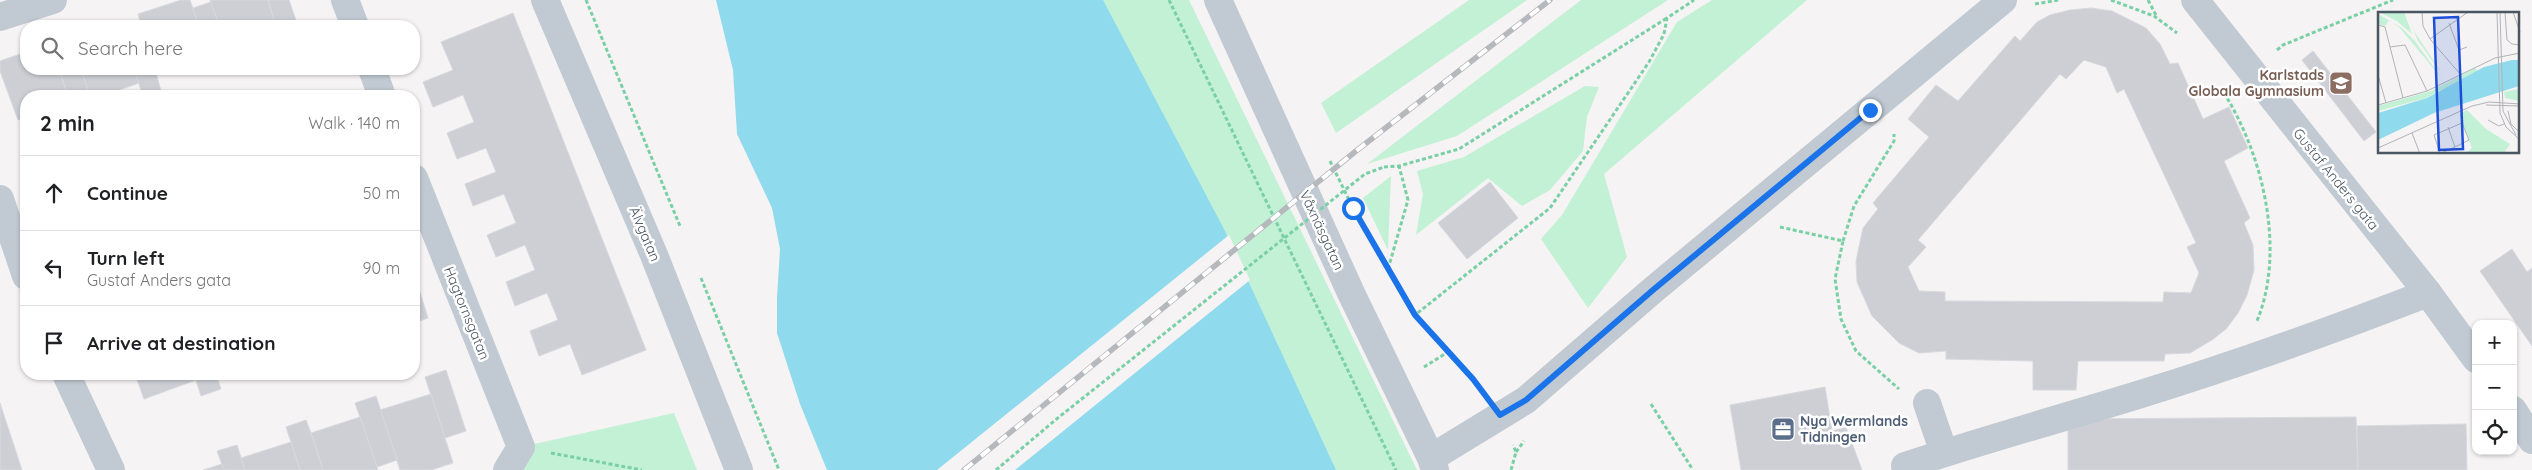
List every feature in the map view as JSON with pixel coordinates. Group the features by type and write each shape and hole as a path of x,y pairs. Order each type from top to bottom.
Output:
{"street":[{"path":"0,17 53,0"},
{"path":"345,0 353,20"},
{"name":"Älvgatan","path":"545,0 654,256 739,470"},
{"name":"Våxnäsgatan","path":"1218,0 1351,293 1436,466"},
{"path":"1436,466 1500,415 1526,400 1653,290 2003,0"},
{"name":"Gustaf Anders gata","path":"2195,0 2428,293 2472,354"},
{"path":"374,75 380,90"},
{"path":"0,199 20,258"},
{"name":"Hagtornsgatan","path":"420,203 514,459"},
{"path":"1907,470 1905,466 1944,453 2302,342 2428,293"},
{"path":"69,380 111,470"},
{"path":"1927,403 1944,453"},
{"path":"2517,416 2532,440"}],"path":[{"path":"1169,0 1396,470"},
{"path":"996,470 1067,411 1365,174 1384,167 1399,166 1459,149 1694,0"},
{"path":"2111,0 2157,18 2182,36"},
{"path":"2148,0 2157,18"},
{"path":"2249,70 2283,45 2393,0"},
{"path":"1415,315 1550,208 1649,62 1664,34 1667,18"},
{"path":"2222,90 2242,121 2262,182 2270,232 2269,276 2258,319 2231,365"},
{"path":"1894,132 1894,141 1854,206 1843,241 1835,278 1842,319 1856,351 1896,388 1927,403"},
{"path":"1330,160 1353,208 1415,315 1473,379 1500,415 1516,452 1511,470"},
{"path":"1388,270 1408,200 1399,166"},
{"path":"1777,226 1843,241"},
{"path":"1651,404 1693,470"},
{"path":"514,459 642,470"}],"green space":[{"path":"1097,0 1189,0 1417,470 1322,470"},
{"path":"1469,0 1527,0 1336,133 1321,103"},
{"path":"1581,0 1668,0 1457,136 1367,164"},
{"path":"1712,0 1807,0 1604,174 1627,257 1588,308 1541,239 1562,215 1677,22"},
{"path":"1585,86 1599,87 1587,117 1583,151 1550,190 1522,206 1488,178 1416,235 1423,194 1417,171 1464,157"},
{"path":"1391,176 1388,250 1363,198"},
{"path":"674,413 697,470 507,470 521,447"}],"water":[{"path":"716,0 1103,0 1224,229 1336,470 827,470 800,404 777,333 780,249 772,208 737,134 733,70"}],"pier":[{"path":"1229,235 1250,280 1015,470 937,470"}],"building":[{"path":"181,0 190,0 197,20 140,20 138,14"},
{"path":"210,0 268,0 274,20 217,20"},
{"path":"268,0 289,0 296,20 274,20"},
{"path":"211,2 217,20 197,20 193,8"},
{"path":"2091,8 2112,11 2146,28 2160,44 2170,64 2178,63 2203,119 2229,107 2248,148 2224,161 2250,218 2244,223 2253,245 2254,270 2247,295 2238,313 2226,329 2190,353 2165,354 2164,361 2078,361 2076,390 2033,390 2033,361 1946,359 1946,351 1919,353 1899,343 1872,316 1857,282 1856,261 1863,228 1878,209 1873,203 1929,137 1908,119 1936,85 1958,101 2015,36 2020,41 2037,22 2050,15 2070,10","holes":["2084,60 2106,67 2117,93 2124,89 2196,243 2187,247 2199,273 2191,293 2164,292 2163,302 1945,301 1945,292 1919,291 1908,267 1926,247 1918,240 2060,74 2066,79"]},
{"path":"513,13 646,350 582,375 570,344 539,356 530,331 558,320 547,293 515,306 506,282 535,270 525,245 496,257 487,235 516,223 504,194 473,206 465,184 496,172 486,148 457,159 447,133 474,122 463,95 433,107 423,82 453,70 441,42"},
{"path":"2313,51 2376,132 2364,141 2302,60"},
{"path":"20,54 20,75 61,75 66,90 20,90 20,119 18,120 0,71 0,61"},
{"path":"61,75 83,75 88,90 66,90"},
{"path":"83,75 136,75 139,83 119,90 88,90"},
{"path":"136,75 157,75 161,90 141,90"},
{"path":"1490,182 1518,218 1467,259 1438,223"},
{"path":"2512,249 2527,272 2532,268 2532,346 2517,324 2517,320 2514,320 2480,271"},
{"path":"420,292 428,318 420,321"},
{"path":"446,370 466,431 445,438 425,377"},
{"path":"137,380 196,380 144,399"},
{"path":"196,380 218,380 221,389 201,396"},
{"name":"Nya Wermlands Tidningen","path":"1825,387 1832,431 1846,427 1862,470 1741,470 1730,405"},
{"path":"431,394 453,463 431,470 400,470 380,410"},
{"path":"376,396 397,460 377,467 355,403"},
{"path":"0,403 22,470 0,470"},
{"path":"360,417 378,470 323,470 311,433"},
{"path":"2356,417 2358,470 2068,470 2068,419"},
{"path":"306,420 323,470 300,470 286,427"},
{"path":"2466,424 2467,470 2358,470 2357,426"},
{"path":"291,442 300,470 245,470 241,458"},
{"path":"237,445 245,470 224,470 217,451"},
{"path":"222,464 224,470 203,470"}],"railway":[{"path":"964,470 1356,151 1550,0"}],"place":[{"name":"Karlstads Globala Gymnasium","path":"2341,83"},
{"name":"Nya Wermlands Tidningen","path":"1783,429"}],"route":[{"path":"1353,208 1415,315 1473,379 1500,415 1526,400 1653,290 1870,110"}]}
